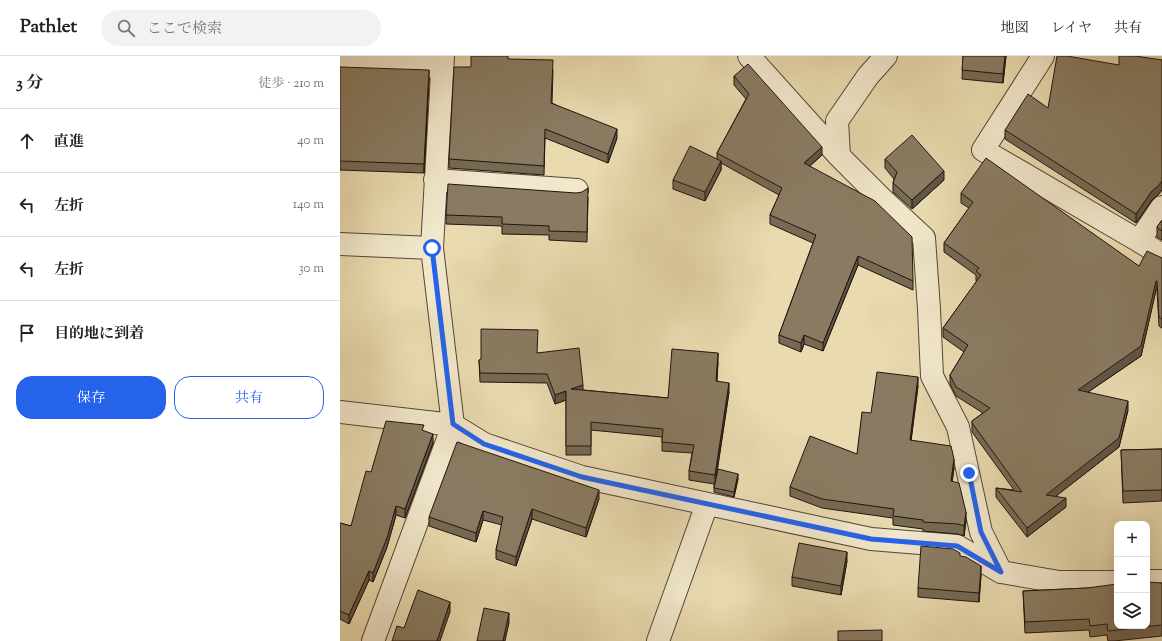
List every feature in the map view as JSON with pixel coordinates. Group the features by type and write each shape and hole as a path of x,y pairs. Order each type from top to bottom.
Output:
{"street":[{"path":"749,56 839,156 924,238 932,376 958,427 981,532 1001,572"},
{"path":"839,156 837,121 868,76 886,56"},
{"path":"1044,56 983,150 1162,255"},
{"path":"340,64 442,62 432,248 453,424 373,641"},
{"path":"435,180 577,190"},
{"path":"1139,241 1162,207"},
{"path":"340,244 432,248"},
{"path":"340,412 453,424 484,444 582,477 871,539 957,546 1001,572 1059,582 1114,582"},
{"path":"658,641 707,504"},
{"path":"1150,581 1162,581"}],"building":[{"path":"471,56 508,56 508,59 553,60 551,103 617,129 608,154 545,129 544,166 449,159 454,67 471,67"},
{"path":"963,56 1005,56 1003,74 962,70"},
{"path":"1057,56 1067,56 1119,65 1119,56 1135,56 1162,60 1162,181 1152,191 1136,214 1005,130 1028,94 1048,108"},
{"path":"748,64 822,147 804,163 875,201 912,237 913,281 858,256 823,343 804,335 801,343 779,335 816,235 770,215 782,188 717,153 749,94 734,76"},
{"path":"340,67 429,70 424,164 340,161"},
{"path":"912,135 944,171 912,200 893,183 897,172 885,159"},
{"path":"690,146 721,161 705,192 673,180"},
{"path":"986,158 1139,266 1147,251 1162,258 1162,319 1159,317 1156,281 1141,346 1078,390 1128,401 1119,438 1046,495 1066,498 1027,528 996,488 1022,492 972,423 972,421 990,408 956,387 950,375 968,345 943,328 981,275 976,271 979,268 944,243 973,202 961,193"},
{"path":"448,184 576,193 582,192 588,188 587,232 549,231 549,226 502,224 502,217 446,215"},
{"path":"1162,220 1162,231 1157,227"},
{"path":"481,329 538,330 537,353 579,348 583,385 571,389 668,398 672,349 718,353 716,381 729,383 715,475 689,471 694,445 662,442 663,429 591,422 591,446 566,446 566,391 555,395 547,374 480,373 479,360 481,359"},
{"path":"877,372 918,377 910,440 951,446 954,459 951,481 959,483 966,512 964,526 958,524 923,522 923,520 893,516 894,509 822,499 790,487 810,436 857,454 862,412 871,413"},
{"path":"386,421 424,425 422,430 433,434 405,509 396,506 387,538 373,573 369,571 349,615 340,611 340,523 351,526 366,471 371,472"},
{"path":"457,442 599,490 586,528 532,509 516,557 496,550 503,517 483,511 476,533 429,517"},
{"path":"1162,449 1162,490 1123,491 1121,450"},
{"path":"718,469 738,474 734,492 714,488"},
{"path":"799,543 847,552 841,586 792,577"},
{"path":"921,546 953,549 960,553 960,556 966,557 981,566 979,593 918,588"},
{"path":"1150,582 1162,583 1162,625 1150,626"},
{"path":"1114,584 1114,629 1126,629 1108,631 1107,624 1090,626 1089,619 1025,622 1023,591 1087,588"},
{"path":"418,590 450,602 437,641 392,641 397,626 404,628"},
{"path":"484,608 509,613 503,641 477,641"},
{"path":"882,630 882,641 838,641 838,631"}],"route":[{"path":"432,248 453,424 484,444 582,477 871,539 917,544 957,546 1001,572 981,532 969,473"}]}
